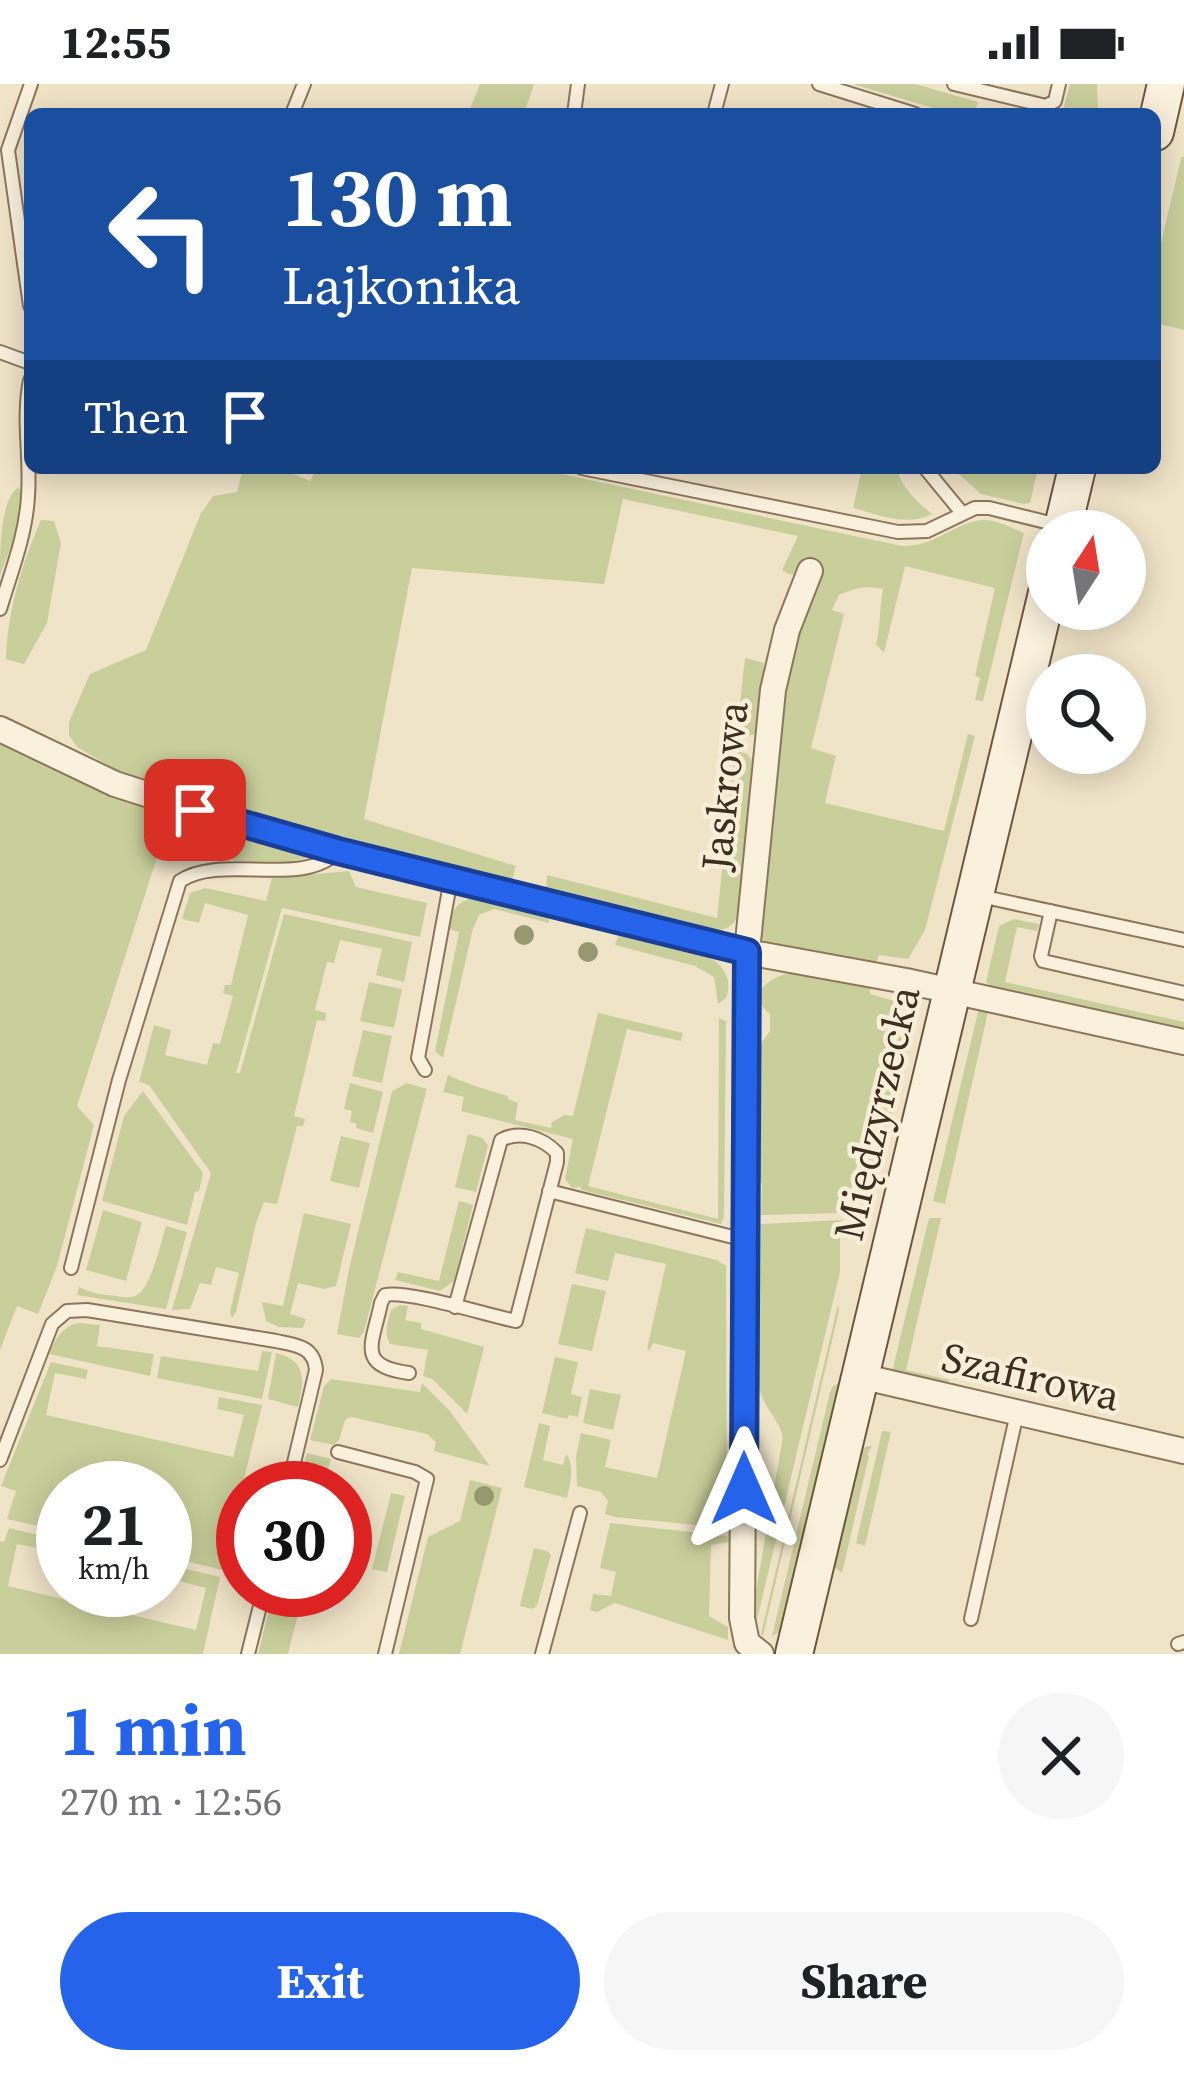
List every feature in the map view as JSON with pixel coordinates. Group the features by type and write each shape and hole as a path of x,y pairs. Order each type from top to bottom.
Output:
{"main road":[{"path":"1067,510 1076,474"},
{"name":"Międzyrzecka","path":"794,1654 1038,630"}],"street":[{"name":"Jaskrowa","path":"761,1654 747,1643 742,1618 747,952 773,690 787,629 810,571"},
{"path":"0,729 115,784 338,851 747,952 1184,1042"},
{"name":"Szafirowa","path":"860,1376 1184,1451"}],"lane":[{"path":"24,263 8,150 31,84"},
{"path":"819,84 897,108"},
{"path":"953,84 1046,106 1055,100 1059,84"},
{"path":"0,609 25,526 29,474"},
{"path":"612,474 898,532 927,530 962,512 989,508 1026,519"},
{"path":"930,474 962,512"},
{"path":"71,1268 125,1059 180,881 187,875 218,869 321,864 338,851"},
{"path":"425,1070 418,1058 452,880"},
{"path":"975,894 1184,940"},
{"path":"1051,911 1042,961 1184,993"},
{"path":"409,1373 376,1364 371,1354 385,1295 398,1293 455,1307 516,1321 557,1153 544,1142 511,1135 497,1149 455,1307"},
{"path":"549,1190 746,1240"},
{"path":"0,1460 52,1324 67,1311 87,1310 308,1350 316,1370 294,1461"},
{"path":"970,1618 1017,1413"},
{"path":"338,1452 415,1472 427,1480 386,1654"},
{"path":"542,1654 580,1514"},
{"path":"248,1654 257,1617"}],"green space":[{"path":"480,84 534,84 526,108 470,108"},
{"path":"852,84 915,84 978,102 976,108 934,108"},
{"path":"1070,84 1097,84 1098,108 1064,108"},
{"path":"1184,156 1184,330 1161,324 1161,243"},
{"path":"242,474 293,474 310,481 314,474 561,474 902,546 926,542 976,521 996,522 1024,533 983,701 975,700 980,678 975,676 995,588 905,566 884,653 876,644 883,589 861,588 839,595 832,610 844,614 811,748 836,756 825,803 944,831 968,734 975,736 925,930 908,959 879,955 876,963 765,942 757,929 798,575 782,570 798,536 623,499 604,584 412,568 364,819 516,866 512,880 184,796 121,773 77,747 69,735 69,722 90,674 146,650 201,513 213,496 237,492"},
{"path":"861,474 899,474 910,494 932,514 903,520 853,508"},
{"path":"959,474 1037,474 1030,503 981,494"},
{"path":"19,487 19,520 0,576 5,514"},
{"path":"41,520 54,521 61,543 47,623 24,664 6,659 9,624"},
{"path":"745,658 764,663 755,734 736,740"},
{"path":"0,737 321,852 289,862 254,863 232,860 232,851 173,835 161,845 77,1106 94,1125 57,1266 38,1314 17,1306 0,1350"},
{"path":"735,750 752,760 739,910 729,927 717,930 546,889 547,875 717,918"},
{"path":"349,871 356,887 427,903 420,937 282,908 236,1073 240,1073 284,914 412,942 404,982 376,975 382,949 340,940 334,963 327,962 315,1010 326,1013 325,1021 317,1020 294,1116 305,1119 303,1126 297,1126 277,1204 264,1202 256,1223 236,1312 232,1318 239,1273 216,1267 211,1285 200,1283 190,1309 172,1310 211,1173 149,1085 139,1082 154,1025 171,1030 165,1055 207,1065 213,1043 220,1044 233,996 223,993 225,985 231,985 248,915 205,903 199,923 182,919 190,893 205,888 266,901 272,878"},
{"path":"470,899 549,919 549,923 494,909 479,915 443,1058 435,1051 459,932 448,929 457,906"},
{"path":"1014,919 1039,924 1037,931 1017,927 1005,982 1184,1022 1184,1031 991,986 986,982 999,926"},
{"path":"618,936 708,957 726,974 726,998 718,1004 714,977 695,966 615,945"},
{"path":"793,972 870,987 870,994 898,1002 845,1213 761,1215 762,1183 756,1179 757,1059 770,1031 770,1014 759,999 769,982"},
{"path":"369,982 402,989 394,1028 360,1021"},
{"path":"906,1007 913,1027 897,1098 873,1169 866,1167"},
{"path":"979,1008 1012,1013 1011,1017 988,1012 945,1204 933,1201"},
{"path":"598,1013 683,1033 681,1041 627,1029 588,1186 718,1219 719,1018 726,1021 721,1224 572,1188 565,1179 573,1139 461,1111 464,1097 443,1092 448,1075 508,1096 518,1103 515,1120 551,1128 552,1122 573,1116"},
{"path":"363,1030 392,1036 382,1083 352,1076"},
{"path":"350,1083 383,1092 373,1133 356,1128 350,1122 352,1111 344,1109"},
{"path":"407,1083 427,1089 364,1332 359,1338 337,1334 392,1091"},
{"path":"143,1091 203,1173 187,1225 102,1201 124,1116"},
{"path":"468,1134 483,1138 488,1146 476,1192 455,1187"},
{"path":"341,1136 370,1143 359,1188 330,1181"},
{"path":"459,1201 473,1205 454,1281 440,1291 395,1280 398,1272 439,1281"},
{"path":"103,1210 142,1222 126,1281 86,1270"},
{"path":"304,1213 351,1224 336,1286 324,1289 298,1283 290,1314 306,1319 303,1328 279,1327 266,1321 262,1302 283,1306"},
{"path":"929,1218 941,1218 906,1370 951,1380 946,1382 892,1372"},
{"path":"842,1220 840,1272 756,1624 756,1590 783,1437 759,1386 757,1230 760,1224"},
{"path":"166,1226 187,1232 166,1309 77,1295 79,1287 123,1297 141,1292"},
{"path":"586,1228 726,1266 727,1528 615,1517 605,1514 608,1501 601,1492 577,1486 581,1433 611,1440 605,1467 657,1478 686,1351 653,1343 647,1349 666,1264 615,1253 608,1281 575,1273"},
{"path":"572,1284 606,1291 592,1351 558,1344"},
{"path":"838,1304 839,1311 763,1636 761,1634"},
{"path":"408,1306 405,1320 421,1323 421,1329 484,1347 467,1414 432,1379 423,1376 428,1350 390,1344 386,1332 391,1310"},
{"path":"78,1323 100,1325 97,1346 154,1354 150,1376 49,1354 60,1334"},
{"path":"262,1351 272,1352 262,1399 157,1378 161,1356 258,1371"},
{"path":"276,1353 299,1367 298,1407 268,1399"},
{"path":"555,1357 578,1362 571,1394 582,1397 578,1417 542,1413"},
{"path":"51,1362 88,1370 86,1379 55,1373 46,1415 233,1457 244,1415 217,1409 219,1397 262,1405 248,1461 216,1461 216,1569 192,1563 192,1461 36,1461 36,1526 7,1519 16,1491 1,1486"},
{"path":"331,1379 420,1392 422,1383 449,1410 490,1466 434,1451 436,1442 427,1434 351,1417 334,1445 310,1440 324,1386"},
{"path":"840,1383 786,1614 779,1632 772,1636 830,1392"},
{"path":"590,1389 621,1395 613,1430 583,1423"},
{"path":"539,1423 550,1426 543,1460 563,1465 566,1454 569,1458 567,1498 524,1487"},
{"path":"882,1431 891,1432 865,1546 856,1543"},
{"path":"872,1446 842,1573 833,1561 859,1451"},
{"path":"307,1453 331,1459 330,1461 305,1461"},
{"path":"470,1480 502,1488 460,1654 399,1654 428,1537 460,1521"},
{"path":"391,1493 405,1496 387,1572 372,1569"},
{"path":"610,1523 727,1536 730,1542 711,1545 709,1616 728,1627 728,1640 615,1603 597,1612 590,1610 593,1594 611,1596 616,1572 600,1568"},
{"path":"9,1528 36,1534 36,1548 17,1544 8,1586 36,1593 36,1617 140,1617 196,1630 206,1588 192,1584 192,1570 216,1576 203,1654 0,1654 0,1541 4,1542"},
{"path":"534,1548 551,1555 537,1606 532,1609 520,1606"},
{"path":"267,1617 297,1617 288,1654 258,1654"}],"route":[{"path":"195,810 338,851 747,952 744,1489"}]}
